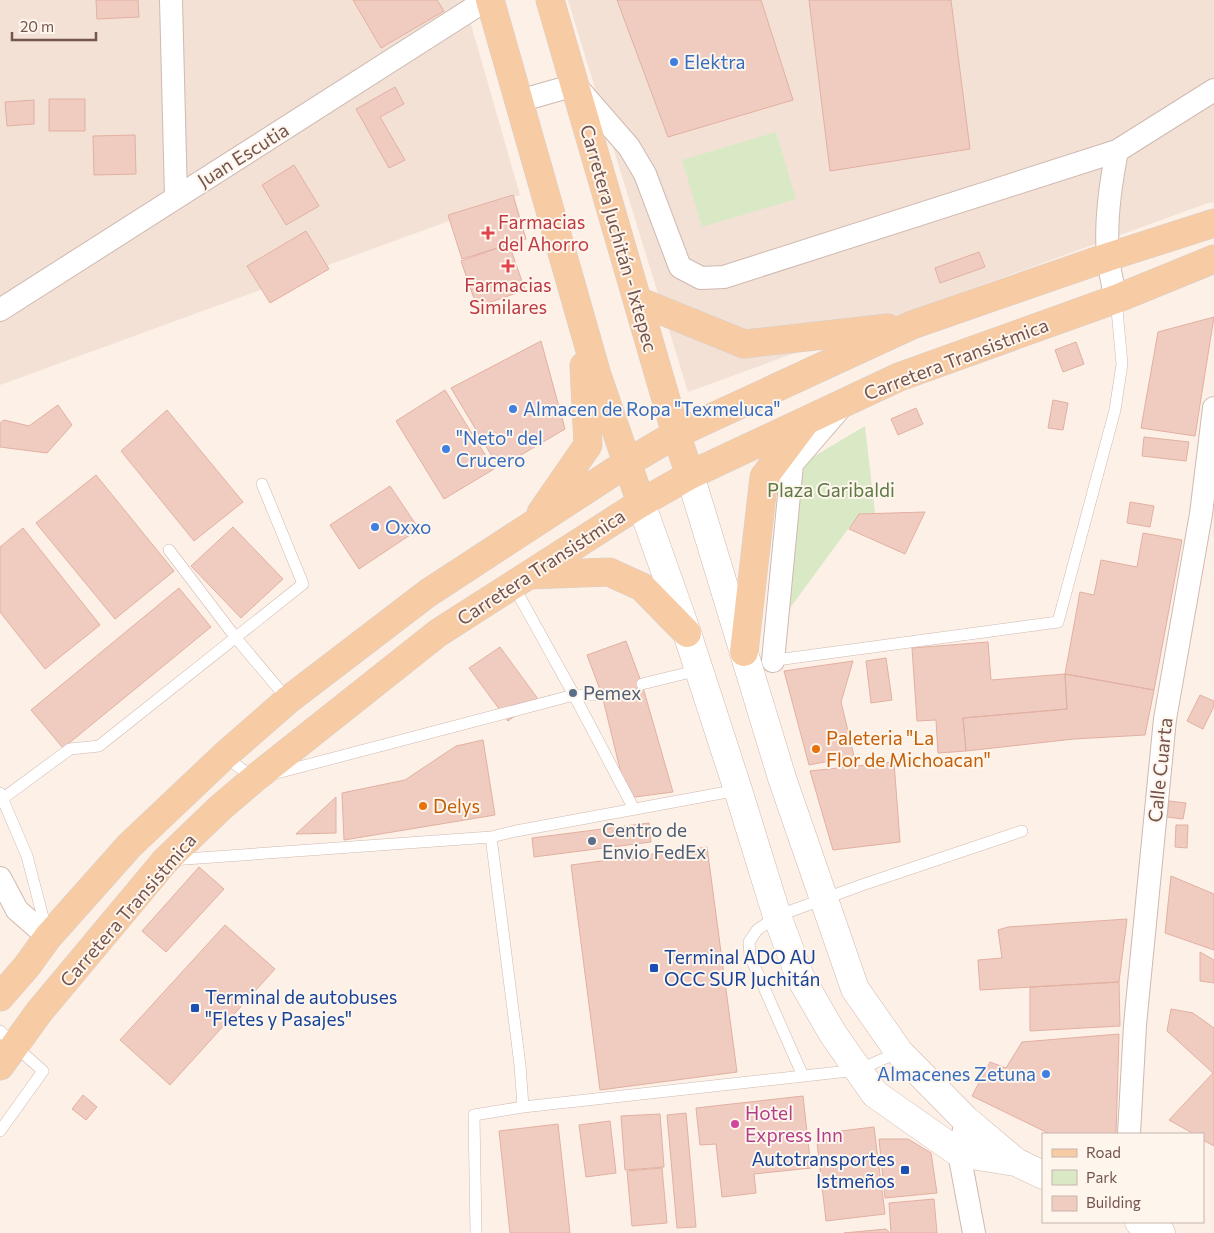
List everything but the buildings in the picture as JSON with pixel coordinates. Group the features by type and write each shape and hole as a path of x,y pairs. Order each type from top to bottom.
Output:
{"main road":[{"path":"488,0 519,101 597,375 641,502"},
{"name":"Carretera Juchitán - Ixtepec","path":"550,0 676,434 690,475"},
{"name":"Carretera Transistmica","path":"0,997 27,966 48,937 129,846 224,756 288,700 428,593 627,463 676,434 912,325 1108,257 1214,223"},
{"name":"Carretera Transistmica","path":"5,1048 39,1012 165,861 220,808 438,633 641,502 690,475 899,376 1116,299 1214,258"},
{"path":"638,300 744,344 912,325"},
{"path":"532,525 588,445 583,325"},
{"path":"755,659 764,477 805,422"},
{"path":"521,580 609,572 642,587 687,633"}],"street":[{"path":"170,0 176,197"},
{"name":"Juan Escutia","path":"0,310 488,0"},
{"path":"519,101 574,85 629,147 645,174 680,267 701,278 724,277 1117,151 1214,90"},
{"path":"1116,299 1108,257 1108,211 1117,151"},
{"path":"755,659 792,464 845,402"},
{"name":"Calle Cuarta","path":"1129,1133 1135,1025 1165,719 1201,514 1214,408"},
{"path":"690,475 755,659 782,778 855,989 899,1052 966,1120 1016,1162 1042,1175"},
{"path":"641,502 687,633 777,916 800,977 832,1034 874,1094 959,1153 1016,1162"},
{"path":"0,878 17,910 48,937"},
{"path":"966,1120 959,1153 974,1233"},
{"path":"1141,1223 1161,1233"}],"lane":[{"path":"755,659 1058,622 1115,410 1122,364 1116,299"},
{"path":"48,937 27,856 1,796 70,748 99,746 303,584 262,484"},
{"path":"169,550 236,638 288,700"},
{"path":"521,580 574,695 634,809"},
{"path":"642,684 699,670"},
{"path":"224,756 254,779 574,695 602,695"},
{"path":"165,861 491,838 516,830 738,790"},
{"path":"804,1076 750,956 749,942 757,930 777,916 1022,830"},
{"path":"491,838 520,1065 523,1107"},
{"path":"0,1131 43,1070 5,1048"},
{"path":"476,1233 474,1116 523,1107 858,1070 899,1052"}],"shaded area":[{"path":"0,0 464,0 520,195 0,385"},
{"path":"568,0 1214,0 1214,202 688,392"}],"green space":[{"path":"776,132 796,199 702,227 682,160"},
{"name":"Plaza Garibaldi","path":"865,426 875,513 859,514 779,623 796,467"}],"place":[{"name":"Elektra","path":"674,62"},
{"name":"Farmacias del Ahorro","path":"488,233"},
{"name":"Farmacias Similares","path":"508,266"},
{"name":"Almacen de Ropa \"Texmeluca\"","path":"513,409"},
{"name":"\"Neto\" del Crucero","path":"446,449"},
{"name":"Oxxo","path":"375,527"},
{"name":"Pemex","path":"573,693"},
{"name":"Paleteria \"La Flor de Michoacan\"","path":"816,749"},
{"name":"Delys","path":"423,806"},
{"name":"Centro de Envio FedEx","path":"592,841"},
{"name":"Terminal ADO AU OCC SUR Juchitán","path":"654,968"},
{"name":"Terminal de autobuses \"Fletes y Pasajes\"","path":"195,1008"},
{"name":"Almacenes Zetuna","path":"1046,1074"},
{"name":"Hotel Express Inn","path":"735,1124"},
{"name":"Autotransportes Istmeños","path":"905,1170"}]}
